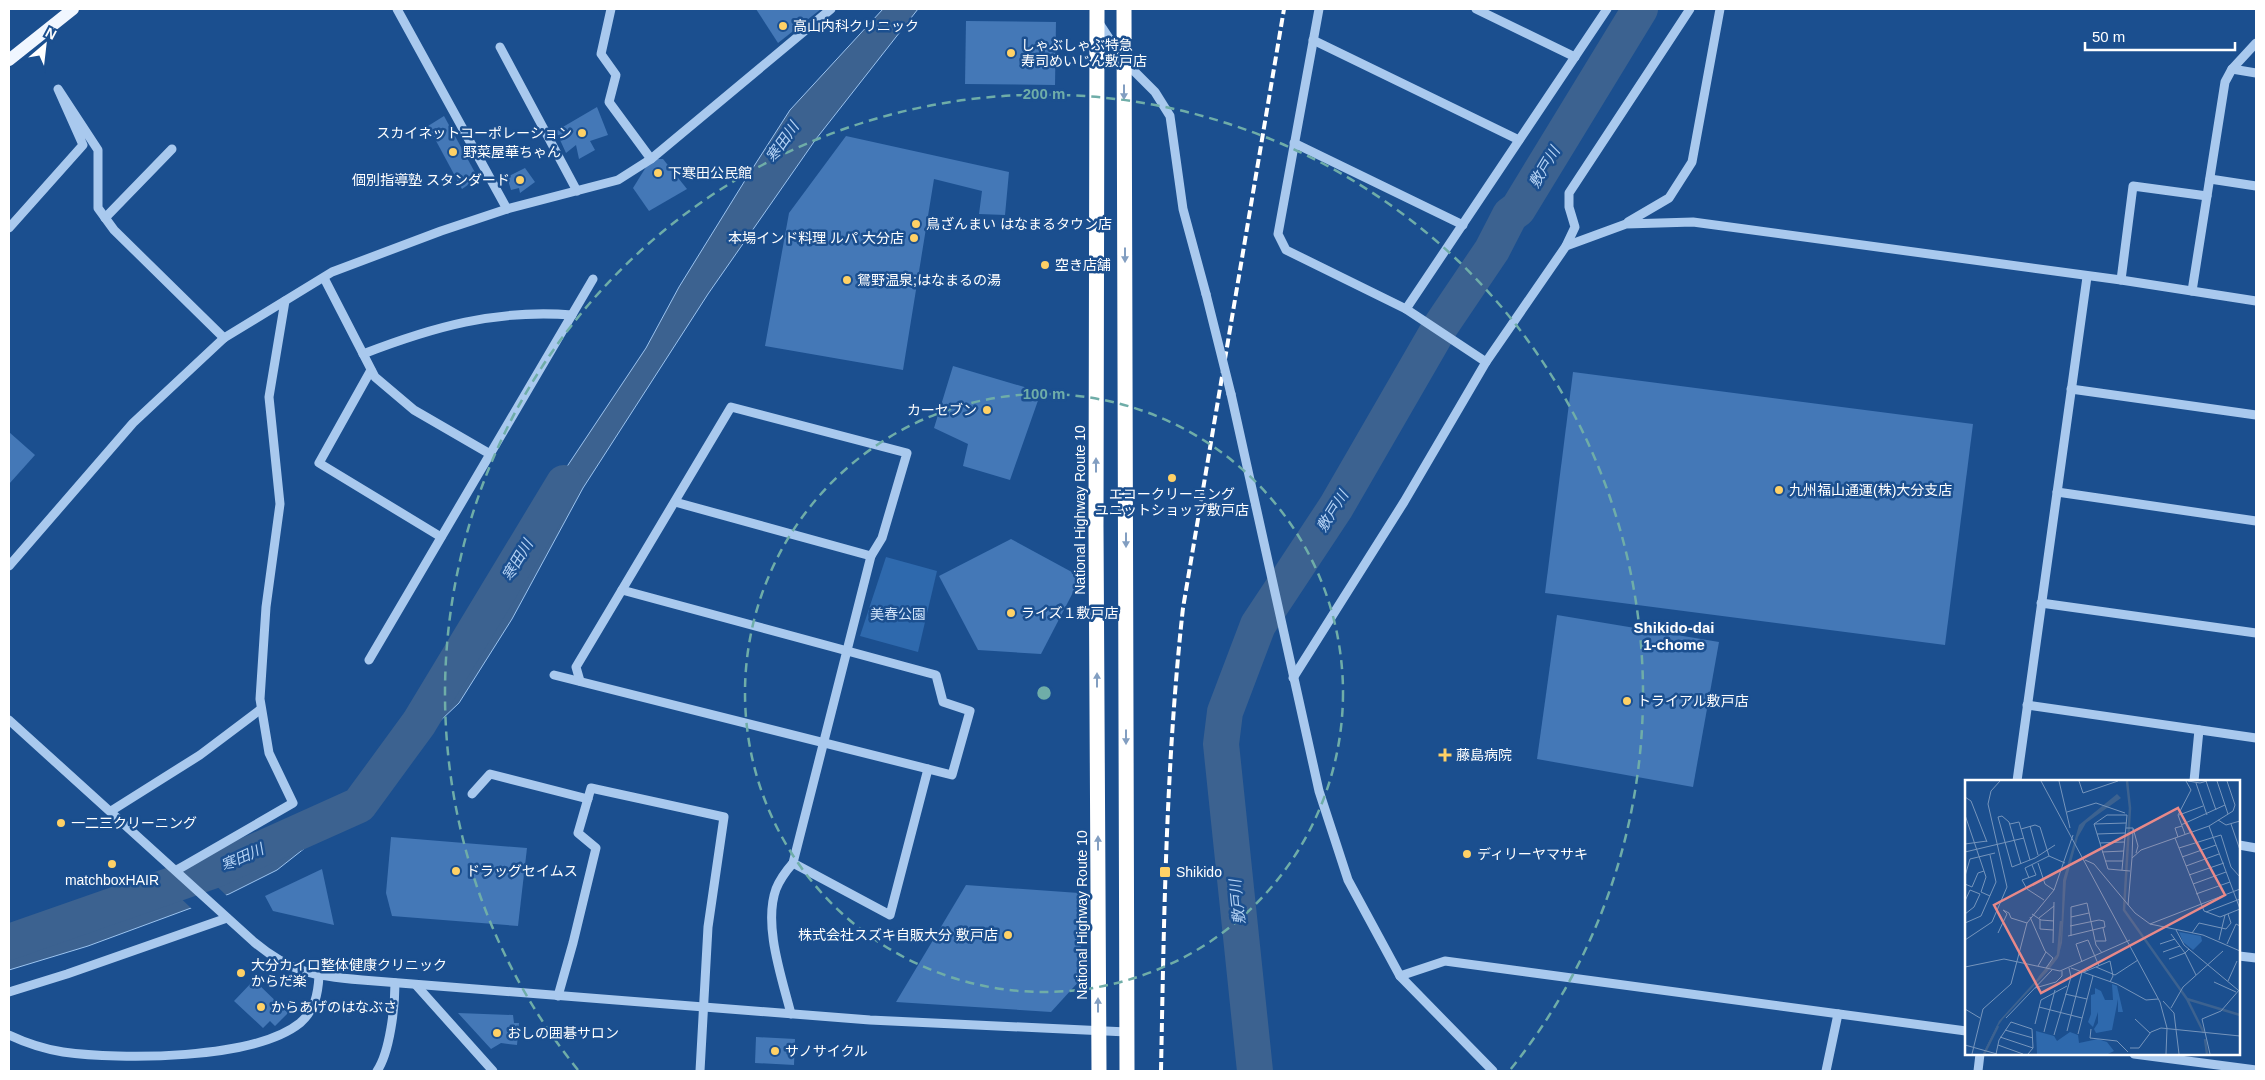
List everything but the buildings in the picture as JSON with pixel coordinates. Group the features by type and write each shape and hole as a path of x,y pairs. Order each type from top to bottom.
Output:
{"highway":[{"path":"1124,9 1127,1071"},
{"name":"National Highway Route 10","path":"1097,15 1096,527 1099,1071"}],"main road":[{"path":"9,60 73,9"}],"street":[{"path":"397,9 507,209"},
{"path":"611,9 601,54 616,75 609,102 651,158"},
{"path":"9,566 133,423 224,338 332,272 441,231 507,209 618,180 651,158 831,9"},
{"path":"1318,9 1278,234 1286,250 1424,319 1486,362"},
{"path":"1476,9 1575,57"},
{"path":"1406,309 1608,9"},
{"path":"1293,678 1404,502 1486,362 1566,246 1575,227 1569,207 1569,193 1690,9"},
{"path":"1566,246 1626,224 1669,198 1692,162 1720,9"},
{"path":"1097,15 1124,61 1155,92 1170,116 1183,209 1230,394 1319,790 1348,880 1400,976 1493,1071"},
{"path":"1313,40 1519,140"},
{"path":"2192,291 2225,82 2232,69 2256,44"},
{"path":"500,47 577,192"},
{"path":"2232,69 2256,73"},
{"path":"9,228 83,145 58,89 98,150 98,208 114,230 224,338"},
{"path":"1294,143 1463,225"},
{"path":"105,218 172,149"},
{"path":"2210,179 2256,186"},
{"path":"2121,280 2133,186 2207,196"},
{"path":"1626,224 1693,222 2256,300"},
{"path":"2017,780 2086,277"},
{"path":"324,278 375,377 414,410 490,454"},
{"path":"369,660 593,279"},
{"path":"177,870 293,803 269,754 260,699 266,607 280,504 269,397 285,301"},
{"path":"363,354 401,339 460,322 518,313 572,315"},
{"path":"371,370 319,463 441,537"},
{"path":"2071,389 2256,415"},
{"path":"580,681 576,667 731,406 907,453 882,538 871,556 793,862 776,889 772,914 775,946 791,1014"},
{"path":"2057,492 2256,521"},
{"path":"675,502 871,556"},
{"path":"554,675 952,775 970,711 944,702 936,675 622,590"},
{"path":"2041,603 2256,633"},
{"path":"2027,705 2256,738"},
{"path":"111,811 200,756 261,708"},
{"path":"9,720 177,870 218,910 277,960 292,968 320,976 704,1008 1127,1032"},
{"path":"2194,780 2199,730"},
{"path":"793,862 890,915 928,769"},
{"path":"472,794 490,774 588,799"},
{"path":"558,996 596,848 578,833 591,788 724,817 708,927 700,1071"},
{"path":"2240,845 2256,848"},
{"path":"9,992 67,974 227,918"},
{"path":"2240,956 2256,958"},
{"path":"1400,976 1445,961 1965,1031"},
{"path":"9,1035 38,1047 86,1054 165,1055 220,1050 272,1038 299,1023 316,1002 320,976"},
{"path":"378,1071 386,1047 394,1010 395,983"},
{"path":"416,985 493,1071"},
{"path":"1826,1071 1838,1014"},
{"path":"1978,1071 1980,1055"},
{"path":"2142,1055 2256,1070"}],"green space":[{"name":"美春公園","path":"886,557 937,571 918,652 860,636"}],"water":[{"path":"883,9 918,9 816,139 708,294 583,488 512,619 459,703 400,759 353,819 344,827 310,844 277,870 229,894 88,946 9,970 9,938 168,890 242,862 253,864 278,855 338,820 448,696 474,659 521,582 544,507 558,480 646,348 679,287 749,174 790,110"}],"pier":[{"path":"204,874 228,897 193,910 169,887"}],"waterway":[{"name":"敷戸川","path":"1255,1071 1221,744 1225,712 1258,625 1336,507 1440,327 1492,250 1510,215 1518,209 1640,9"},
{"name":"寒田川","path":"9,942 212,871 359,805 419,723 564,483"}],"railway":[{"path":"1161,1071 1169,782 1183,608 1284,9"}],"place":[{"name":"高山内科クリニック","path":"783,26"},
{"name":"しゃぶしゃぶ特急 寿司めいじん敷戸店","path":"1011,53"},
{"name":"スカイネットコーポレーション","path":"582,133"},
{"name":"野菜屋華ちゃん","path":"453,152"},
{"name":"下寒田公民館","path":"658,173"},
{"name":"個別指導塾 スタンダード","path":"520,180"},
{"name":"鳥ざんまい はなまるタウン店","path":"916,224"},
{"name":"本場インド料理 ルパ 大分店","path":"914,238"},
{"name":"空き店舗","path":"1045,265"},
{"name":"鴛野温泉;はなまるの湯","path":"847,280"},
{"name":"カーセブン","path":"987,410"},
{"name":"エコークリーニング ユニットショップ敷戸店","path":"1172,478"},
{"name":"九州福山通運(株)大分支店","path":"1779,490"},
{"name":"ライズ１敷戸店","path":"1011,613"},
{"name":"トライアル敷戸店","path":"1627,701"},
{"name":"藤島病院","path":"1445,755"},
{"name":"一二三クリーニング","path":"61,823"},
{"name":"ディリーヤマサキ","path":"1467,854"},
{"name":"matchboxHAIR","path":"112,864"},
{"name":"ドラッグセイムス","path":"456,871"},
{"name":"Shikido","path":"1165,872"},
{"name":"株式会社スズキ自販大分 敷戸店","path":"1008,935"},
{"name":"大分カイロ整体健康クリニック からだ楽","path":"241,973"},
{"name":"からあげのはなぶさ","path":"261,1007"},
{"name":"おしの囲碁サロン","path":"497,1033"},
{"name":"サノサイクル","path":"775,1051"}],"district":[{"name":"Shikido-dai 1-chome","path":"1674,636"}]}
